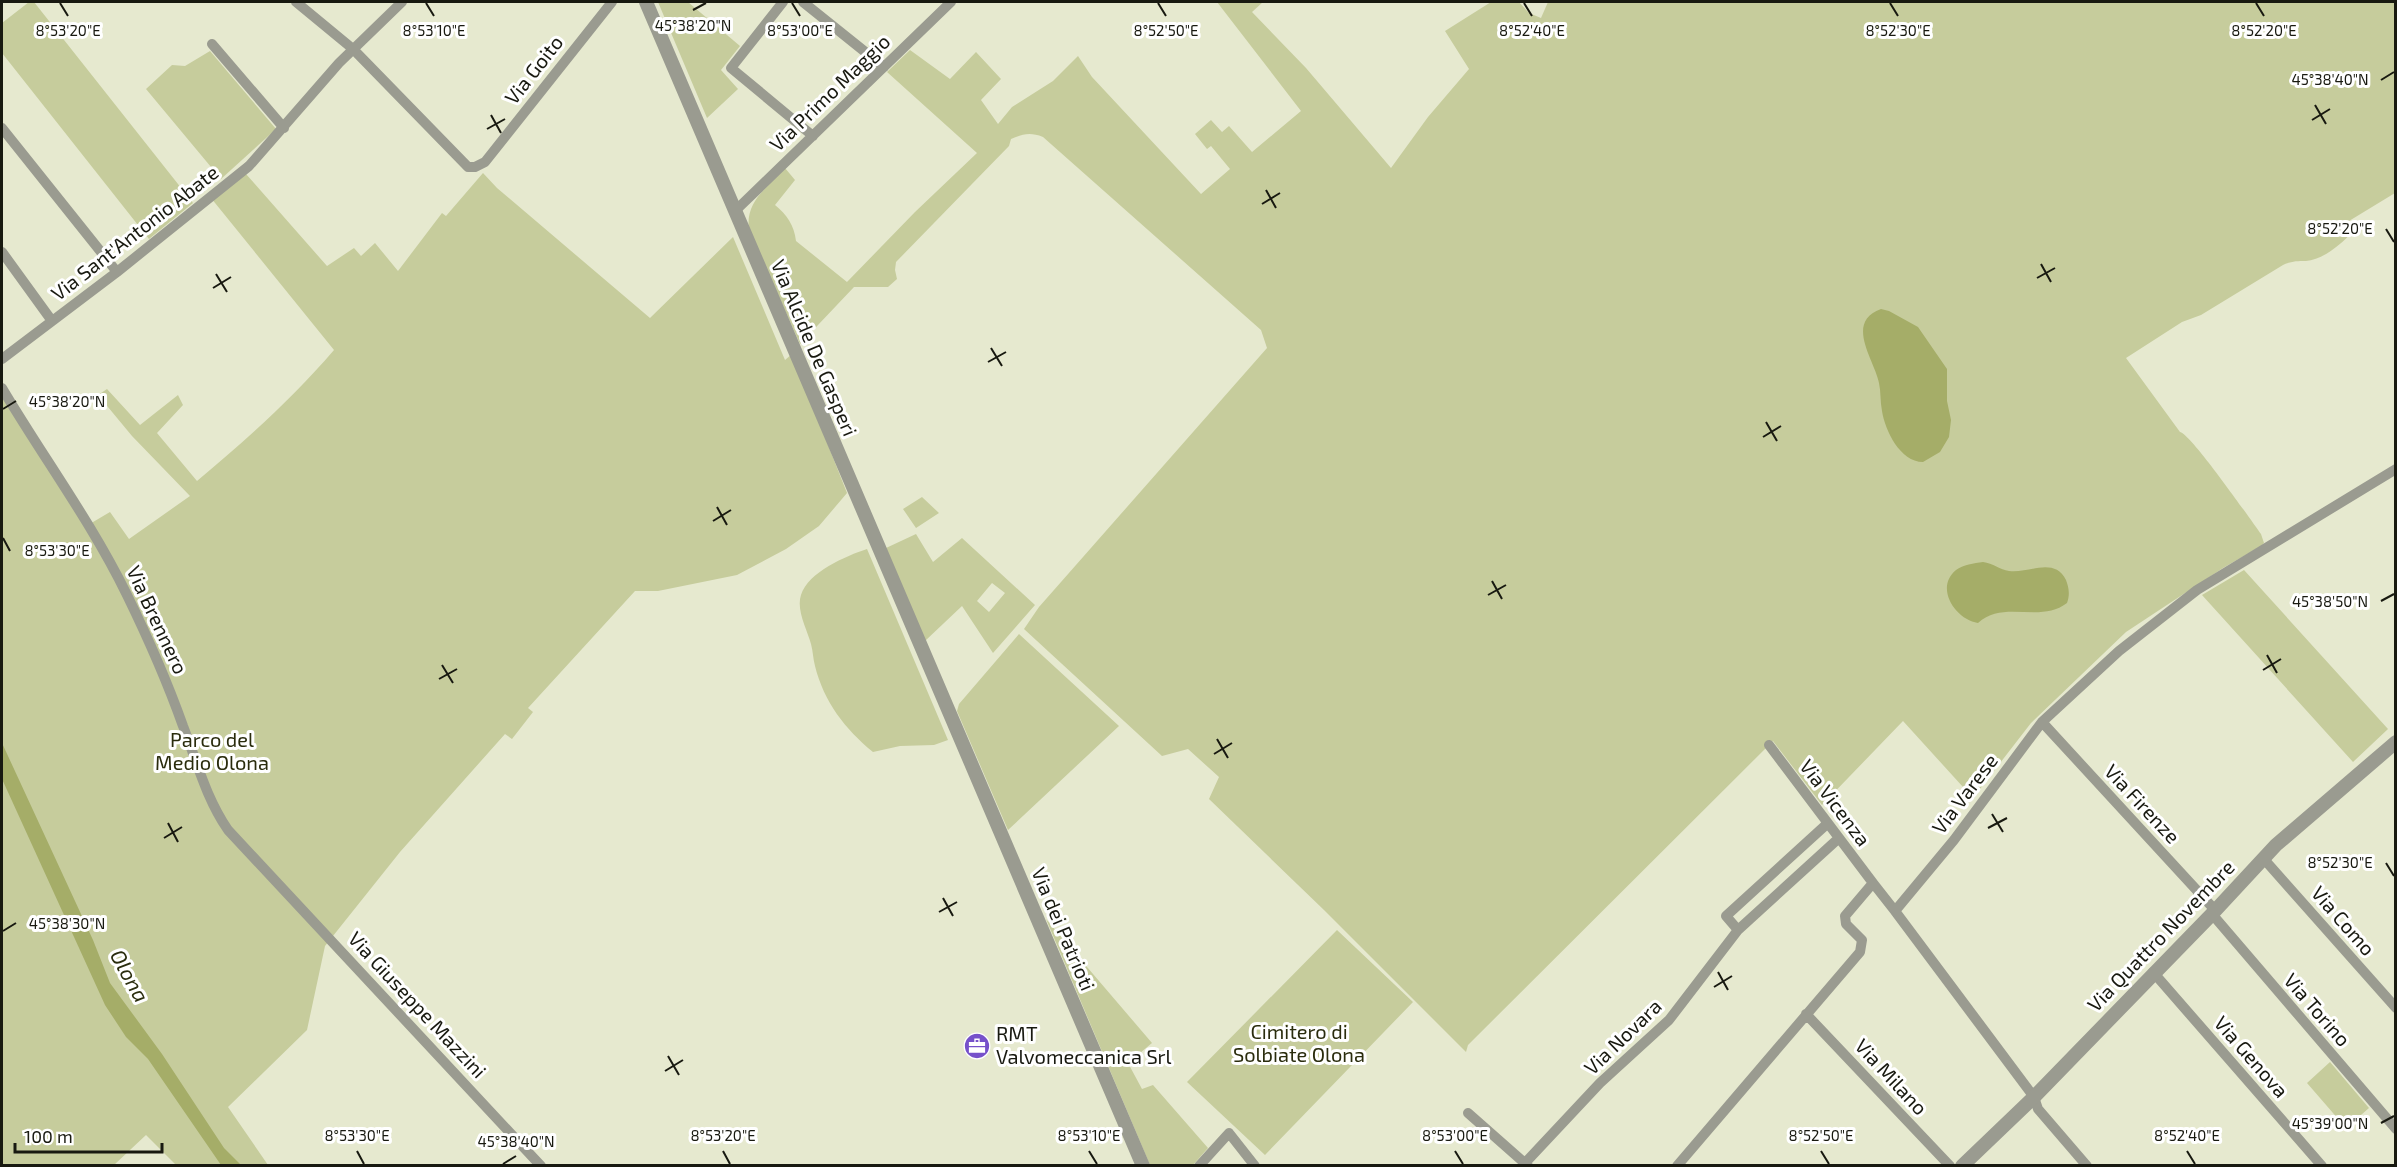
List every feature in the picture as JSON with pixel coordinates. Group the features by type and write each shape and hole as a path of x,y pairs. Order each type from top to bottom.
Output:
{"street":[{"path":"296,2 353,49"},
{"name":"Via Sant'Antonio Abate","path":"2,359 117,272 249,166 339,63 402,2"},
{"name":"Via Goito","path":"353,49 464,165 475,167 484,162 612,2"},
{"name":"Via Alcide De Gasperi","path":"646,2 947,708"},
{"path":"783,2 731,68 813,136"},
{"path":"802,2 884,67"},
{"name":"Via Primo Maggio","path":"735,211 951,2"},
{"path":"212,44 284,128"},
{"path":"2,128 117,272"},
{"path":"2,252 52,321"},
{"name":"Via Brennero","path":"2,388 105,553 127,595 165,679 213,807 228,830 267,870"},
{"name":"Via Varese","path":"1895,911 1954,840 2042,722 2119,651 2197,590 2396,469"},
{"name":"Via dei Patrioti","path":"947,708 1143,1166"},
{"name":"Via Firenze","path":"2042,722 2213,912"},
{"name":"Via Quattro Novembre","path":"1962,1166 2034,1096 2295,827 2396,742"},
{"name":"Via Vicenza","path":"1769,745 1873,883"},
{"path":"1738,930 1726,916 1828,823"},
{"name":"Via Novara","path":"1527,1164 1600,1083 1669,1020 1738,930 1839,838"},
{"name":"Via Como","path":"2264,858 2396,1008"},
{"name":"Via Giuseppe Mazzini","path":"267,870 541,1166"},
{"path":"1677,1166 1862,949 1862,940 1846,924 1845,916 1873,883 2034,1096 2038,1109 2087,1166"},
{"name":"Via Torino","path":"2213,912 2396,1129"},
{"name":"Via Genova","path":"2153,972 2322,1166"},
{"name":"Via Milano","path":"1806,1014 1950,1166"},
{"path":"1468,1113 1527,1164"},
{"path":"1199,1166 1229,1133 1255,1166"}],"green space":[{"path":"29,2 34,2 193,203 149,239 2,53 2,23"},
{"path":"658,2 688,2 740,46 721,70 738,89 707,118"},
{"path":"1217,2 1263,2 1252,12 1306,68 1391,168 1428,117 1469,69 1445,31 1491,2 1519,2 1529,13 1541,18 1548,2 2395,2 2395,193 2349,221 2351,233 2325,255 2312,260 2283,265 2201,315 2182,322 2126,358 2180,432 2196,447 2261,534 2264,543 2261,546 2223,568 2126,632 2031,723 1973,798 1903,721 1822,805 1773,741 1468,1045 1466,1052 1209,799 1219,777 1188,749 1162,756 1024,629 1039,607 1267,348 1261,330 1043,137 1034,134 1011,139 1009,146 896,262 897,279 888,287 854,287 800,344 749,230 750,211 754,203 785,168 795,180 775,205 789,221 796,241 847,282 977,153 887,72 910,50 950,79 976,52 1001,79 981,100 998,124 1012,107 1053,81 1078,56 1092,77 1201,194 1230,169 1211,146 1207,149 1195,134 1211,120 1222,132 1229,126 1252,152 1301,111"},
{"path":"210,51 276,129 221,179 146,89 172,65 185,66"},
{"name":"Parco del Medio Olona","path":"483,173 497,188 650,318 733,237 785,360 792,354 847,493 819,526 786,549 737,575 658,591 635,591 528,708 533,712 512,739 505,734 400,852 325,946 307,1030 228,1107 268,1165 176,1165 146,1135 114,1165 2,1165 2,399 8,401 88,525 110,512 129,539 190,496 132,436 98,395 107,389 140,425 178,395 183,405 157,433 197,481 268,418 334,350 211,198 246,174 327,266 354,248 361,256 375,243 398,271 442,213 446,216"},
{"path":"922,497 939,513 916,528 903,509"},
{"path":"916,534 933,562 962,538 1035,605 993,653 962,606 925,641 886,548","holes":["992,583 1005,593 989,612 977,601"]},
{"path":"867,549 948,740 934,745 900,746 873,752 853,734 837,714 824,691 801,613 801,595 811,579 819,572"},
{"path":"2244,570 2388,729 2353,762 2202,595"},
{"path":"1019,634 1119,726 1008,830 957,711 959,704"},
{"path":"1046,919 1152,1043 1128,1063 1142,1089 1153,1085 1208,1148 1193,1165 1150,1165"},
{"name":"Cimitero di Solbiate Olona","path":"1337,930 1413,1002 1265,1155 1187,1082"},
{"path":"2330,1062 2369,1108 2346,1128 2307,1083"}],"shaded area":[{"path":"1881,309 1918,327 1947,369 1947,401 1951,420 1949,437 1940,452 1923,462 1907,457 1895,444 1886,427 1879,383 1863,332 1870,315"},
{"path":"1983,562 2009,571 2048,567 2055,569 2066,580 2069,592 2067,603 2045,612 1999,613 1988,616 1978,623 1970,621 1956,610 1947,594 1947,585 1956,570"},
{"path":"2,743 93,940 110,983 162,1054 224,1148 241,1165 221,1165 148,1059 126,1037 105,1005 2,779"}],"place":[{"name":"RMT Valvomeccanica Srl","path":"977,1046"}],"water label":[{"name":"Olona","path":"129,976"}]}
